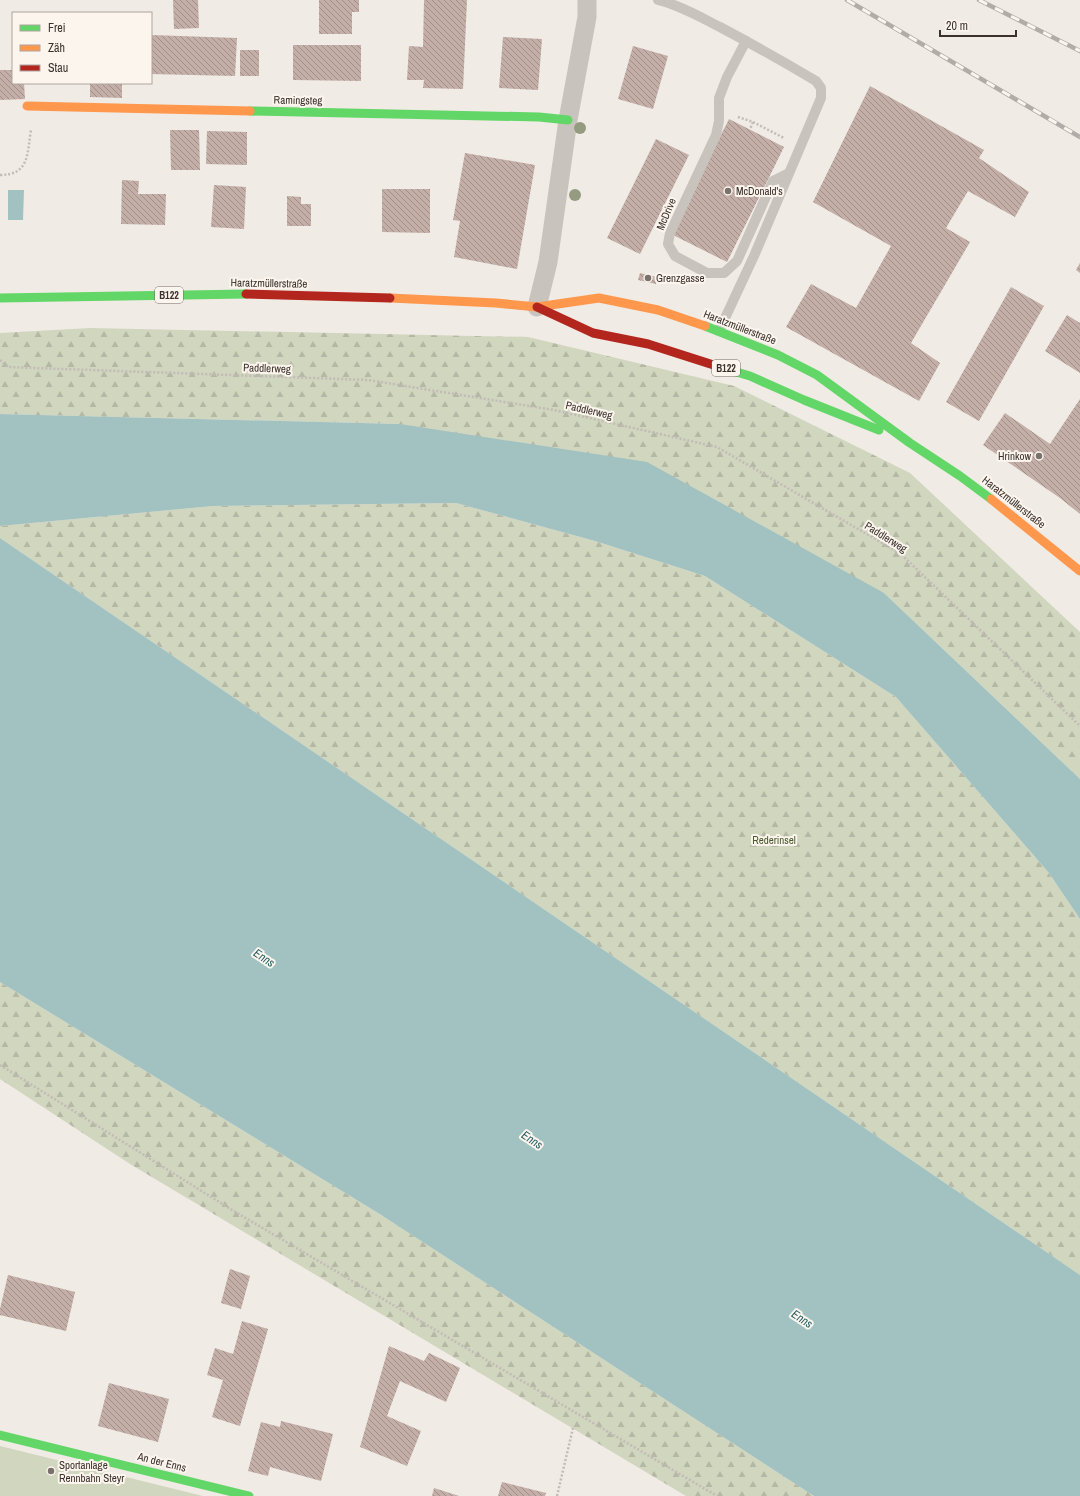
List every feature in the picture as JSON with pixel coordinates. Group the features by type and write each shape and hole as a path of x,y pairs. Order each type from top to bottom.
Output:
{"main road":[{"name":"Ramingsteg","path":"31,106 539,117 568,120"},
{"name":"Haratzmüllerstraße","path":"0,298 217,294 338,296 496,303 537,307 599,298 658,310 719,331 778,355 817,375 910,443 1006,509 1080,571"},
{"name":"Haratzmüllerstraße","path":"537,307 593,333 648,344 750,376 804,400 910,443"},
{"name":"An der Enns","path":"0,1435 249,1496"}],"street":[{"path":"537,307 548,262 568,120 587,17 587,0"}],"lane":[{"path":"658,0 705,19 746,40 816,81 820,88 821,98 754,256 719,331"},
{"name":"McDrive","path":"746,40 727,77 719,98 719,121 716,135 670,233 668,244 674,256 707,273 724,273 737,261 773,181 789,173"}],"path":[{"path":"0,175 14,174 21,169 26,160 31,106"},
{"path":"753,122 800,146"},
{"name":"Paddlerweg","path":"0,360 8,367 368,380 554,410 717,447 901,554 1080,726"},
{"path":"0,1065 232,1210 717,1496"},
{"path":"557,1496 573,1428"}],"green space":[{"path":"90,328 528,337 734,386 910,473 1080,632 1080,779 884,593 400,424 0,414 0,333"},
{"name":"Rederinsel","path":"456,503 595,541 705,576 896,697 1049,873 1080,919 1080,1275 0,538 0,526 213,506"},
{"path":"0,982 378,1213 814,1496 686,1496 130,1164 0,1079"},
{"name":"Sportanlage Rennbahn Steyr","path":"0,1446 203,1496 0,1496"}],"water":[{"path":"8,190 24,190 23,220 8,220"},
{"path":"0,414 400,424 647,462 884,593 1080,779 1080,919 1049,873 896,697 705,576 595,541 456,503 213,506 0,526"},
{"name":"Enns","path":"0,538 1080,1275 1080,1496 814,1496 378,1213 0,982"}],"building":[{"path":"173,0 198,0 199,28 174,29"},
{"path":"319,0 359,0 359,12 352,12 352,34 319,34"},
{"path":"424,0 467,0 463,89 423,88 424,80 407,80 409,46 423,47"},
{"path":"152,35 237,38 235,76 152,74"},
{"path":"503,37 542,39 538,90 499,88"},
{"path":"293,45 361,45 361,81 293,80"},
{"path":"633,46 668,56 653,109 618,99"},
{"path":"240,50 259,50 259,76 240,76"},
{"path":"0,70 12,70 12,84 24,84 25,99 0,100"},
{"path":"90,84 122,84 122,98 90,97"},
{"path":"870,86 984,150 979,158 1029,192 1015,217 968,191 946,228 970,242 911,343 940,363 919,401 786,327 811,284 856,308 891,246 813,202"},
{"name":"McDonald's","path":"729,119 784,147 727,262 671,234"},
{"path":"170,130 199,130 200,170 171,170"},
{"path":"207,131 247,132 247,165 206,164"},
{"path":"656,139 689,155 640,254 607,238"},
{"path":"465,153 535,165 517,269 454,257 460,221 453,220"},
{"path":"122,180 139,181 138,194 166,194 165,225 121,224"},
{"path":"214,185 246,187 244,229 211,227"},
{"path":"382,189 430,189 430,233 382,232"},
{"path":"287,196 301,197 301,204 311,204 311,226 287,226"},
{"path":"1080,263 1080,273 1076,270"},
{"name":"Grenzgasse","path":"640,273 657,277 656,284 638,280"},
{"path":"1011,287 1044,306 979,421 946,402"},
{"path":"1067,315 1080,323 1080,373 1045,351"},
{"name":"Hrinkow","path":"1080,399 1080,514 1060,498 983,445 1005,413 1050,444"},
{"path":"230,1269 250,1276 241,1309 221,1303"},
{"path":"8,1275 75,1292 66,1331 0,1315"},
{"path":"242,1321 268,1329 240,1426 212,1417 223,1380 207,1375 215,1348 233,1354"},
{"path":"389,1346 424,1361 429,1353 460,1368 446,1402 400,1381 387,1416 421,1431 407,1466 360,1447"},
{"path":"109,1383 169,1399 158,1442 98,1426"},
{"path":"281,1421 333,1434 321,1481 270,1467 268,1476 248,1471 261,1422 280,1427"},
{"path":"502,1482 546,1493 545,1496 498,1496"},
{"path":"434,1488 459,1496 432,1496"}],"railway":[{"path":"847,0 1080,137"},
{"path":"979,0 1080,51"}],"traffic: fast":[{"path":"250,111 539,117 568,120"},
{"path":"0,298 246,294"},
{"path":"705,326 778,355 817,375 910,443 960,476 991,499"},
{"path":"723,368 750,376 804,400 879,430"},
{"path":"0,1435 249,1496"}],"traffic: slow":[{"path":"27,106 250,111"},
{"path":"390,298 496,303 537,307 599,298 658,310 705,326"},
{"path":"991,499 1080,571"}],"traffic: jam":[{"path":"246,294 390,298"},
{"path":"537,307 593,333 648,344 723,368"}],"place":[{"name":"McDonald's","path":"728,191"},
{"name":"Grenzgasse","path":"648,278"},
{"name":"Hrinkow","path":"1039,456"},
{"name":"Sportanlage Rennbahn Steyr","path":"51,1471"}]}
